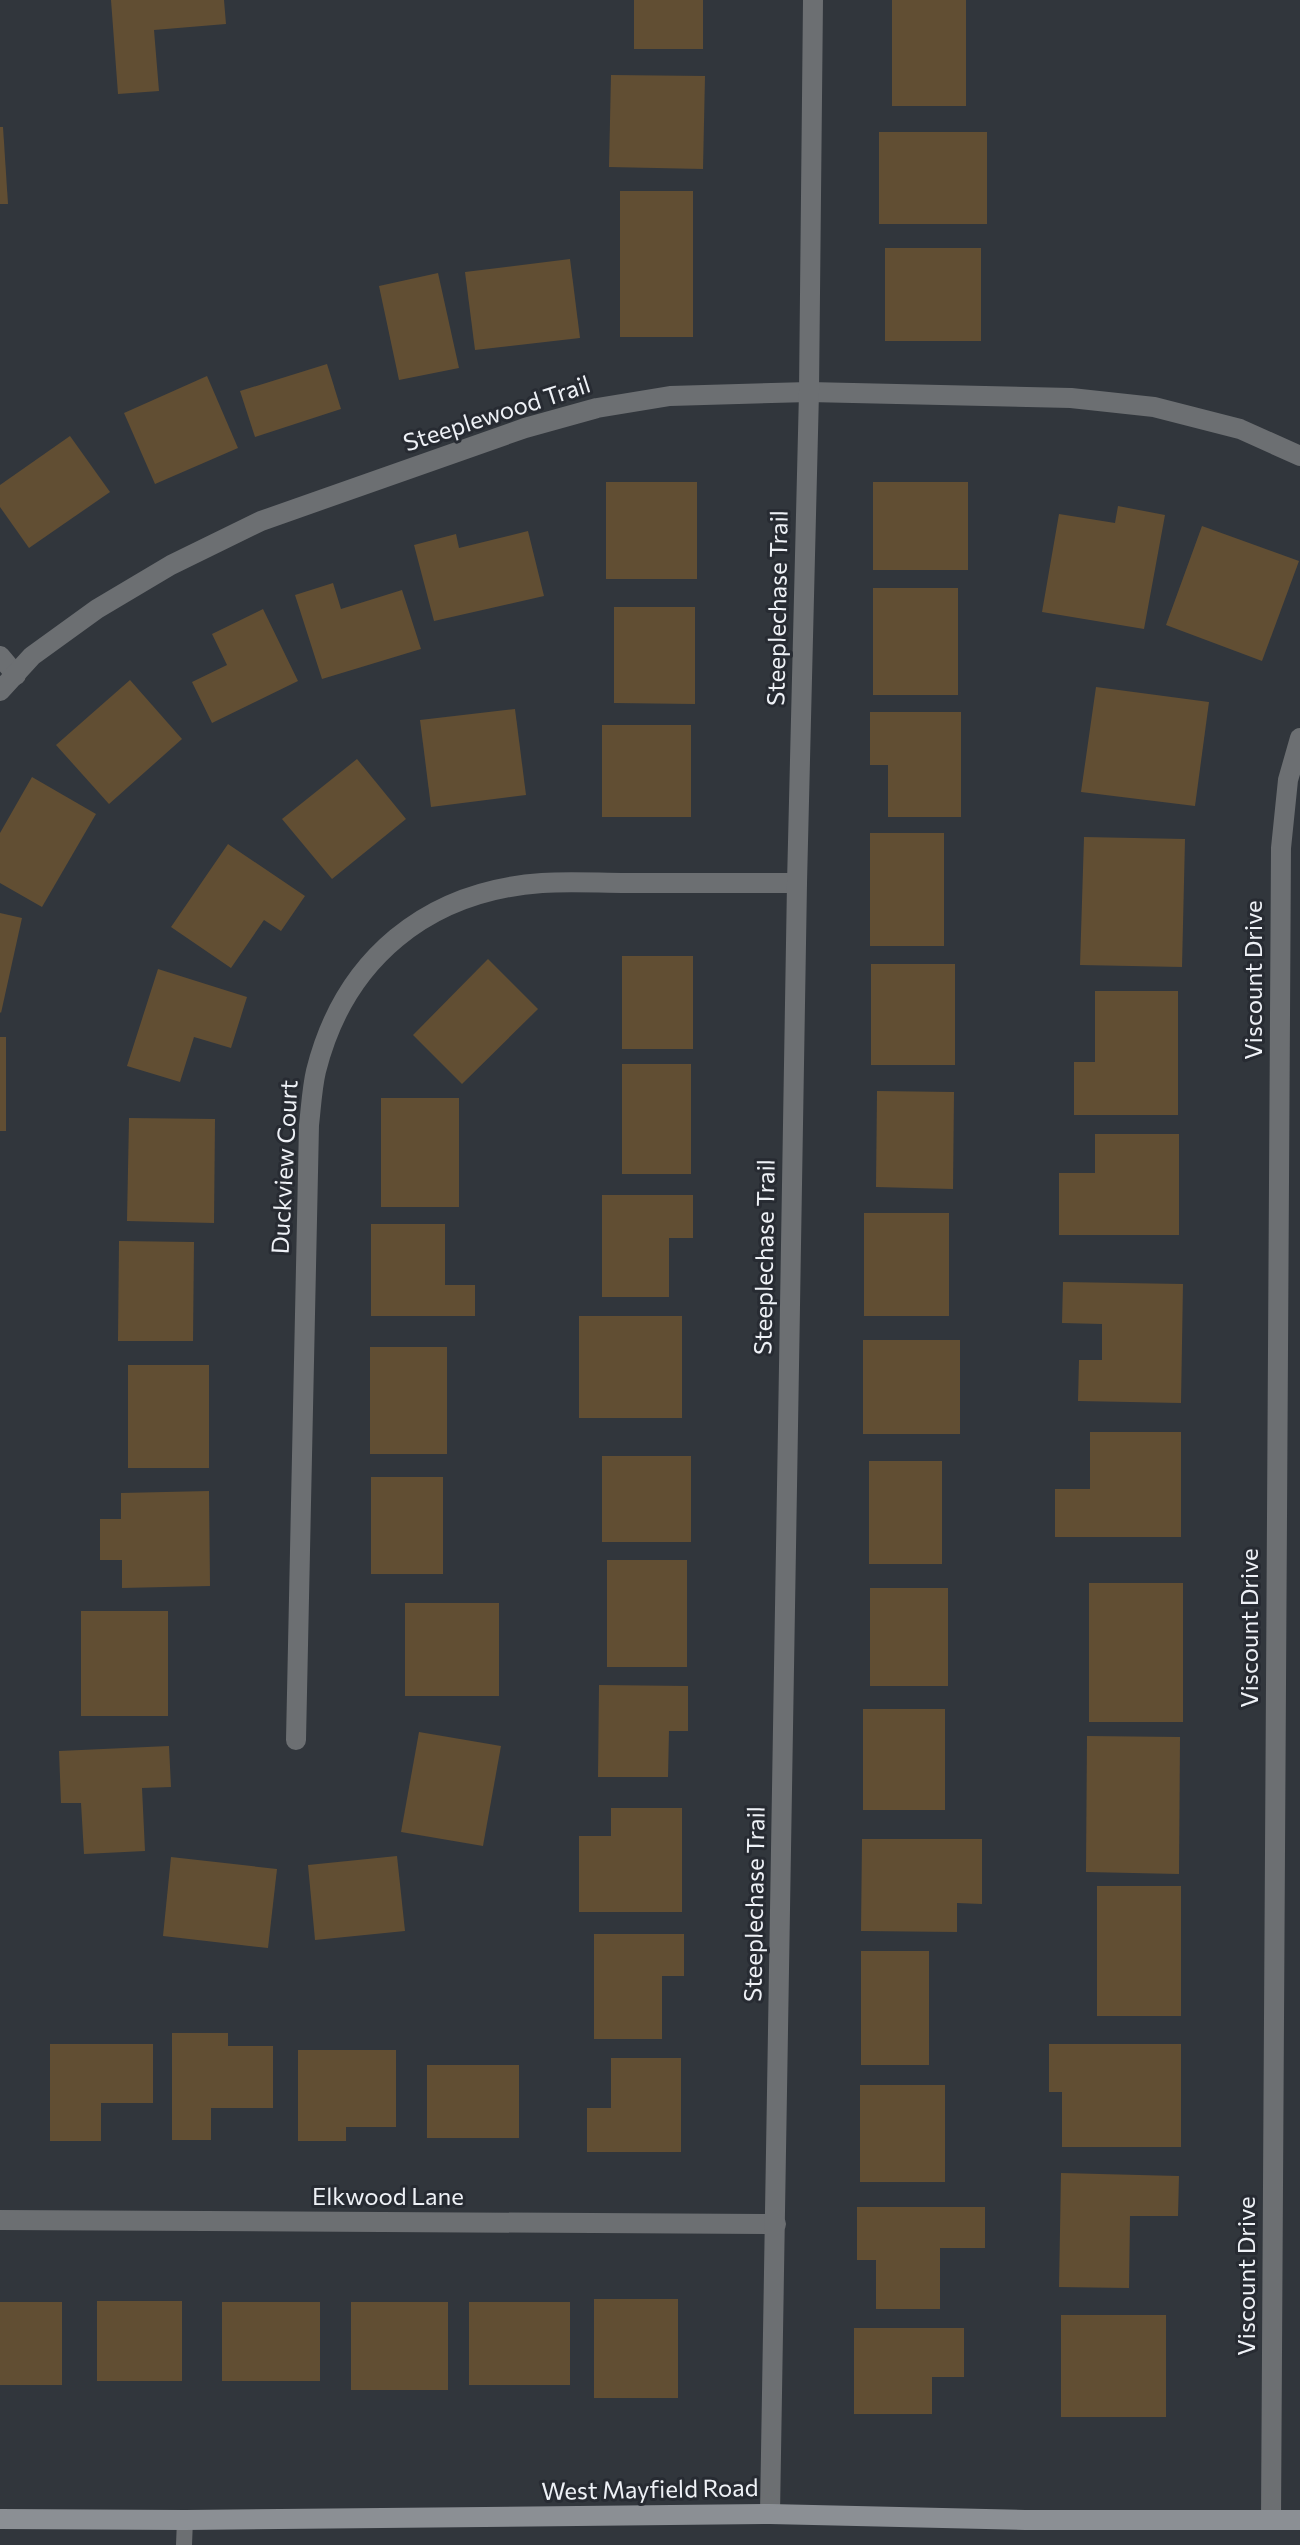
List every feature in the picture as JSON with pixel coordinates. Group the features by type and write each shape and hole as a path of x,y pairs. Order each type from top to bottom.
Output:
{"street":[{"name":"Steeplechase Trail","path":"770,2514 797,883 809,392 813,0"},
{"name":"Steeplewood Trail","path":"0,691 32,656 97,609 171,565 261,521 525,428 597,408 670,396 809,392 1071,398 1154,407 1240,429 1300,456"},
{"path":"0,656 16,675"},
{"name":"Viscount Drive","path":"1271,2520 1281,848 1288,780 1300,738"},
{"name":"Duckview Court","path":"296,1740 309,1125 316,1071 338,1012 362,971 393,938 440,909 495,891 541,883 797,883"},
{"name":"Elkwood Lane","path":"0,2220 776,2224"},
{"name":"West Mayfield Road","path":"0,2519 770,2514 1025,2520 1300,2520"}],"lane":[{"path":"184,2545 185,2520"}],"building":[{"path":"111,0 224,0 226,24 154,30 159,91 118,94"},
{"path":"634,0 703,0 703,49 634,49"},
{"path":"892,0 966,0 966,106 892,106"},
{"path":"611,75 705,76 703,169 609,167"},
{"path":"0,127 3,127 8,204 0,204"},
{"path":"879,132 987,132 987,224 879,224"},
{"path":"620,191 693,191 693,337 620,337"},
{"path":"885,248 981,248 981,341 885,341"},
{"path":"570,259 580,338 475,350 465,272"},
{"path":"438,273 459,368 399,380 379,286"},
{"path":"327,364 341,409 255,437 240,391"},
{"path":"207,376 238,448 155,484 124,413"},
{"path":"70,436 110,492 29,548 0,507 0,485"},
{"path":"606,482 697,482 697,579 606,579"},
{"path":"873,482 968,482 968,570 873,570"},
{"path":"1118,506 1165,515 1144,629 1042,612 1059,514 1115,523"},
{"path":"1202,526 1299,561 1262,661 1166,625"},
{"path":"528,531 544,596 434,621 414,545 456,534 459,548"},
{"path":"333,583 341,609 402,590 421,649 322,679 295,595"},
{"path":"873,588 958,588 958,695 873,695"},
{"path":"614,607 695,607 695,704 614,703"},
{"path":"263,609 298,681 212,723 192,682 227,665 212,634"},
{"path":"130,680 182,739 109,804 56,745"},
{"path":"1096,687 1209,702 1195,806 1081,792"},
{"path":"515,709 526,795 431,807 420,720"},
{"path":"870,712 961,712 961,817 888,817 888,765 870,765"},
{"path":"602,725 691,725 691,817 602,817"},
{"path":"357,759 406,819 332,879 282,819"},
{"path":"32,777 96,814 42,907 0,883 0,833"},
{"path":"870,833 944,833 944,946 870,946"},
{"path":"1084,837 1185,839 1182,967 1080,965"},
{"path":"228,844 305,896 281,931 264,920 231,968 171,927"},
{"path":"0,913 22,918 1,1013 0,1012"},
{"path":"622,956 693,956 693,1049 622,1049"},
{"path":"488,959 538,1009 462,1084 413,1035"},
{"path":"871,964 955,964 955,1065 871,1065"},
{"path":"158,969 247,997 231,1048 194,1037 180,1082 127,1066"},
{"path":"1095,991 1178,991 1178,1115 1074,1115 1074,1062 1095,1062"},
{"path":"0,1037 6,1037 6,1131 0,1131"},
{"path":"622,1064 691,1064 691,1174 622,1174"},
{"path":"877,1091 954,1092 953,1189 876,1187"},
{"path":"381,1098 459,1098 459,1207 381,1207"},
{"path":"129,1118 215,1119 214,1223 127,1221"},
{"path":"1095,1134 1179,1134 1179,1235 1059,1235 1059,1173 1095,1173"},
{"path":"602,1195 693,1195 693,1238 669,1238 669,1297 602,1297"},
{"path":"864,1213 949,1213 949,1316 864,1316"},
{"path":"371,1224 445,1224 445,1285 475,1285 475,1316 371,1316"},
{"path":"119,1241 194,1242 193,1341 118,1341"},
{"path":"1063,1282 1183,1284 1181,1403 1078,1401 1079,1360 1102,1360 1102,1324 1062,1323"},
{"path":"579,1316 682,1316 682,1418 579,1418"},
{"path":"863,1340 960,1340 960,1434 863,1434"},
{"path":"370,1347 447,1347 447,1454 370,1454"},
{"path":"128,1365 209,1365 209,1468 128,1468"},
{"path":"1090,1432 1181,1432 1181,1537 1055,1537 1055,1489 1090,1489"},
{"path":"602,1456 691,1456 691,1542 602,1542"},
{"path":"869,1461 942,1461 942,1564 869,1564"},
{"path":"371,1477 443,1477 443,1574 371,1574"},
{"path":"209,1491 210,1586 122,1588 122,1560 100,1560 100,1519 121,1519 121,1493"},
{"path":"607,1560 687,1560 687,1667 607,1667"},
{"path":"1089,1583 1183,1583 1183,1722 1089,1722"},
{"path":"870,1588 948,1588 948,1686 870,1686"},
{"path":"405,1603 499,1603 499,1696 405,1696"},
{"path":"81,1611 168,1611 168,1716 81,1716"},
{"path":"599,1685 688,1686 688,1731 669,1731 668,1777 598,1777"},
{"path":"863,1709 945,1709 945,1810 863,1810"},
{"path":"419,1732 501,1746 483,1846 401,1832"},
{"path":"1087,1736 1180,1737 1179,1874 1086,1872"},
{"path":"169,1746 171,1787 142,1788 145,1851 84,1854 81,1803 61,1803 59,1751"},
{"path":"611,1808 682,1808 682,1912 579,1912 579,1836 611,1836"},
{"path":"862,1839 982,1839 982,1904 957,1903 957,1932 861,1931"},
{"path":"397,1856 405,1931 315,1940 308,1865"},
{"path":"171,1857 277,1869 268,1948 163,1936"},
{"path":"1097,1886 1181,1886 1181,2016 1097,2016"},
{"path":"594,1934 684,1934 684,1976 662,1976 662,2039 594,2039"},
{"path":"861,1951 929,1951 929,2065 861,2065"},
{"path":"172,2033 228,2033 228,2046 273,2046 273,2108 211,2108 211,2140 172,2140"},
{"path":"50,2044 153,2044 153,2103 101,2103 101,2141 50,2141"},
{"path":"1049,2044 1181,2044 1181,2147 1062,2147 1062,2092 1049,2092"},
{"path":"298,2050 396,2050 396,2127 346,2127 346,2141 298,2141"},
{"path":"611,2058 681,2058 681,2152 587,2152 587,2108 611,2108"},
{"path":"427,2065 519,2065 519,2138 427,2138"},
{"path":"860,2085 945,2085 945,2182 860,2182"},
{"path":"1061,2173 1179,2176 1178,2216 1130,2216 1129,2288 1059,2287"},
{"path":"857,2207 985,2207 985,2248 940,2248 940,2309 876,2309 876,2260 857,2260"},
{"path":"594,2299 678,2299 678,2398 594,2398"},
{"path":"97,2301 182,2301 182,2381 97,2381"},
{"path":"0,2302 62,2302 62,2385 0,2385"},
{"path":"222,2302 320,2302 320,2381 222,2381"},
{"path":"351,2302 448,2302 448,2390 351,2390"},
{"path":"469,2302 570,2302 570,2385 469,2385"},
{"path":"1061,2315 1166,2315 1166,2417 1061,2417"},
{"path":"854,2328 964,2328 964,2377 932,2377 932,2414 854,2414"}]}
